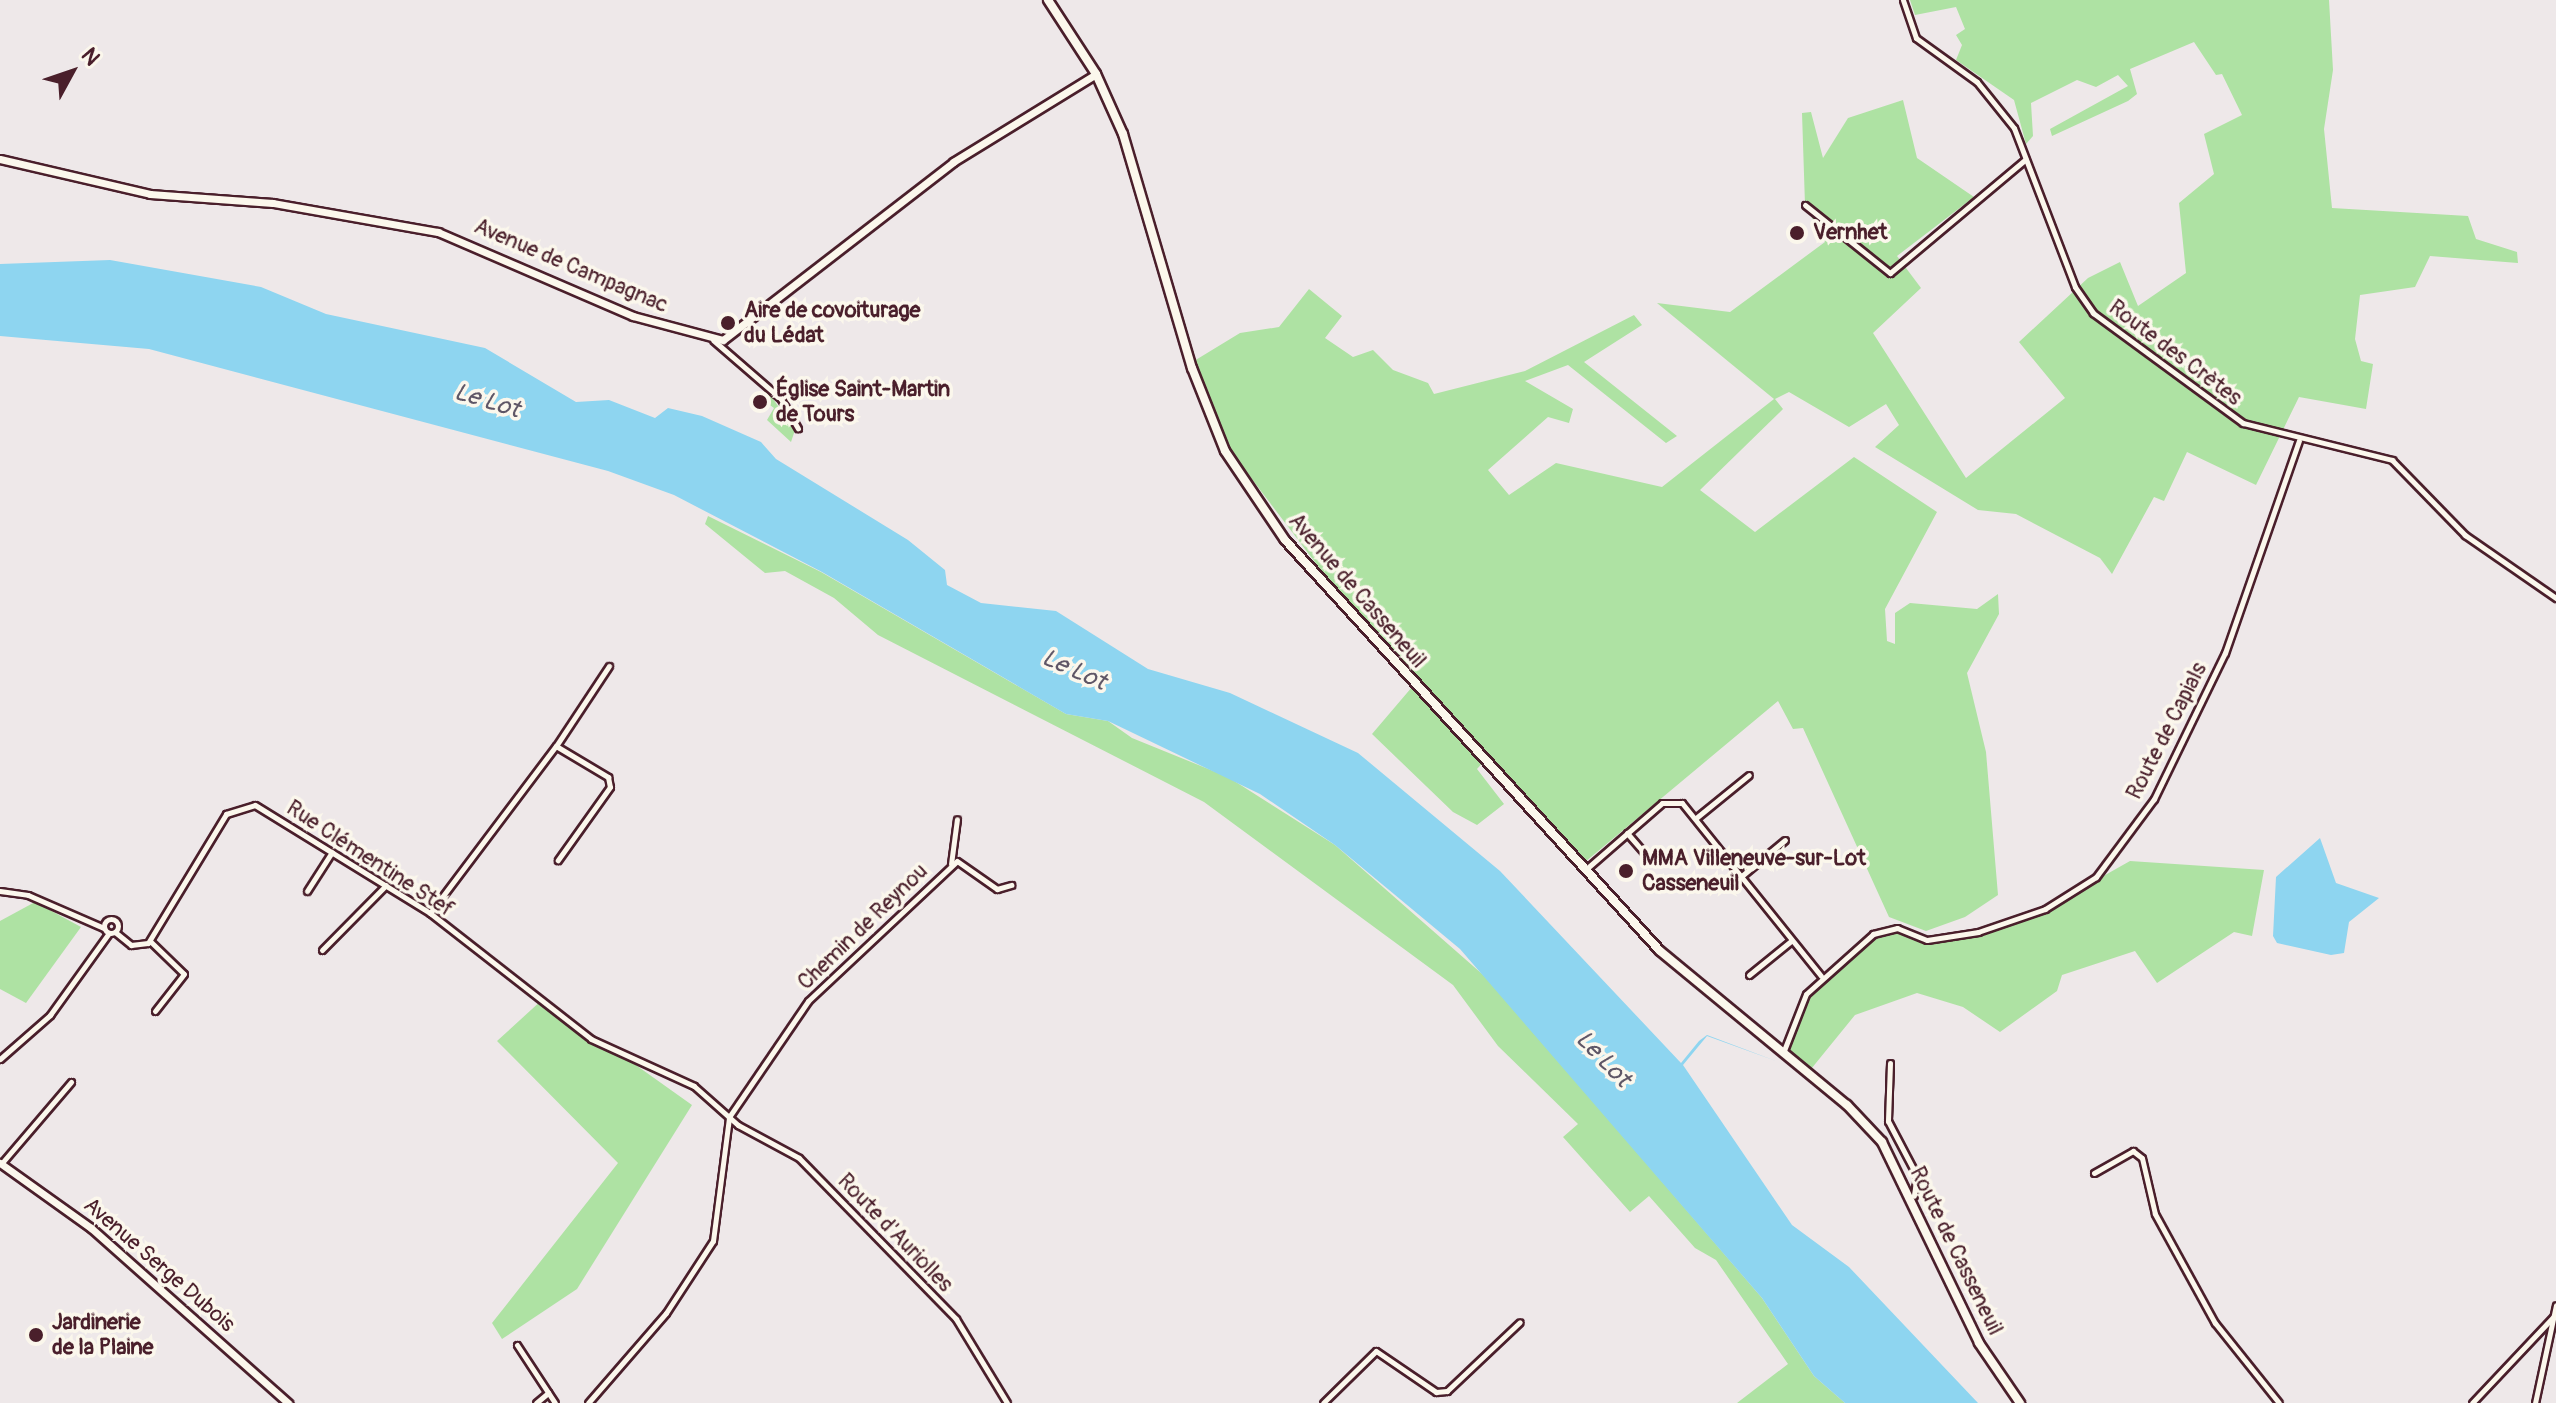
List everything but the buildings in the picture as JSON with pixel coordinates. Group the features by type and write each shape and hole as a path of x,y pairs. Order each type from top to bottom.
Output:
{"main road":[{"name":"Avenue de Casseneuil","path":"1048,0 1096,74 1123,134 1192,368 1225,451 1285,540 1672,963 1783,1056"},
{"name":"Route de Casseneuil","path":"1783,1056 1856,1114 1914,1196 1979,1343 2020,1403"}],"street":[{"name":"Route des Crètes","path":"1903,0 1922,44 1997,101 2026,159 2075,287 2093,313 2243,423 2299,441 2392,460 2465,535 2556,598"},
{"path":"713,340 738,332 953,162 1096,74"},
{"name":"Avenue de Campagnac","path":"0,159 78,178 438,232 633,316 713,340"},
{"path":"1805,205 1890,273 1974,197 2026,159"},
{"path":"713,340 781,399 798,428"},
{"name":"Route de Capials","path":"1783,1056 1796,1011 1821,976 1873,934 1897,928 1927,940 1978,932 2045,909 2096,877 2154,799 2225,653 2299,441"},
{"path":"430,913 556,746 609,666"},
{"path":"556,746 608,777 610,787 558,860"},
{"path":"1696,818 1749,775"},
{"path":"1585,870 1670,800 1696,818 1738,879 1821,976"},
{"name":"Rue Clémentine Stef","path":"150,941 233,807 255,805 430,913 591,1039 694,1086 729,1117"},
{"path":"950,865 957,819"},
{"path":"1627,833 1648,857"},
{"path":"1738,879 1785,840"},
{"path":"307,891 332,852"},
{"name":"Chemin de Reynou","path":"588,1403 666,1313 713,1241 729,1117 822,984 950,865 963,862 997,889 1011,885"},
{"path":"322,950 386,885"},
{"path":"0,891 28,895 109,931 131,945 150,941 184,974 155,1011"},
{"path":"0,1059 50,1015 109,931"},
{"path":"1749,975 1791,941"},
{"path":"1890,1063 1888,1121 1917,1176 1914,1196"},
{"path":"1,1164 71,1082"},
{"name":"Route d'Auriolles","path":"729,1117 819,1176 956,1319 1007,1403"},
{"path":"2094,1173 2133,1151 2142,1158 2155,1214 2215,1323 2244,1368 2279,1403"},
{"name":"Avenue Serge Dubois","path":"1,1164 82,1221 288,1403"},
{"path":"2535,1403 2556,1305"},
{"path":"2472,1403 2554,1316"},
{"path":"1323,1403 1376,1351 1436,1392 1447,1391 1520,1322"},
{"path":"517,1345 555,1403"},
{"path":"536,1403 548,1393"}],"green space":[{"path":"1910,0 2329,0 2333,70 2324,129 2332,208 2468,216 2476,239 2517,252 2518,263 2430,256 2415,287 2360,295 2355,339 2361,361 2373,364 2366,409 2299,397 2256,485 2187,452 2164,501 2154,497 2112,574 2100,558 2016,514 1978,510 1875,447 1899,425 1886,404 1849,427 1789,392 1775,399 1783,409 1700,490 1755,532 1854,457 1937,512 1885,609 1887,641 1895,644 1895,613 1910,603 1977,609 1998,594 1999,614 1967,673 1986,752 1998,895 1965,917 1926,931 1889,917 1803,728 1793,729 1778,701 1585,862 1487,758 1477,769 1504,804 1477,825 1453,812 1372,734 1418,680 1327,578 1229,449 1194,361 1240,333 1279,327 1309,289 1342,316 1325,338 1353,357 1373,350 1393,370 1428,383 1434,394 1525,371 1634,315 1642,325 1584,362 1677,436 1666,443 1568,365 1525,381 1573,409 1569,423 1548,417 1488,470 1509,495 1556,463 1662,487 1774,399 1657,303 1730,312 1825,242 1805,205 1802,113 1811,112 1823,158 1848,118 1903,100 1917,158 1974,197 1897,256 1921,288 1873,333 1966,478 2065,398 2019,342 2088,278 2120,262 2138,306 2186,273 2179,203 2214,174 2204,134 2242,115 2222,74 2216,75 2194,42 2130,69 2137,94 2052,136 2050,129 2128,86 2118,75 2096,87 2077,80 2031,103 2033,136 2026,144 2014,100 1956,60 1962,45 1956,35 1965,29 1956,7 1915,15"},
{"path":"766,389 795,430 791,442 767,420 774,408 760,398"},
{"path":"708,516 821,572 1066,714 1108,721 1132,738 1228,777 1335,845 1489,980 1762,1298 1814,1376 1845,1403 1737,1403 1788,1364 1716,1260 1695,1248 1649,1196 1630,1212 1563,1137 1578,1124 1498,1046 1453,985 1204,802 878,635 834,598 785,571 765,573 705,524"},
{"path":"2130,861 2264,870 2252,936 2234,932 2157,983 2135,951 2062,975 2057,991 2000,1032 1963,1007 1917,993 1855,1015 1807,1074 1783,1056 1806,994 1873,934 1897,928 1927,940 1978,932 2045,909"},
{"path":"35,902 81,927 26,1003 0,989 0,921"},
{"path":"543,999 692,1105 577,1289 502,1339 492,1323 618,1163 497,1041"}],"water":[{"name":"Le Lot","path":"110,260 261,287 326,314 485,348 576,402 609,400 655,418 668,408 702,416 761,442 776,459 908,540 945,570 947,585 981,603 1056,611 1148,669 1230,693 1358,753 1500,871 1681,1063 1707,1035 1776,1061 1707,1036 1683,1065 1792,1225 1849,1267 1978,1403 1845,1403 1814,1376 1762,1298 1460,949 1335,845 1260,794 1108,721 1066,714 822,572 674,495 608,471 149,349 0,336 0,264"},
{"path":"2320,838 2336,883 2379,898 2349,922 2344,953 2331,955 2277,943 2273,936 2276,877"}],"place":[{"name":"Vernhet","path":"1797,233"},
{"name":"Aire de covoiturage du Lédat","path":"728,323"},
{"name":"Église Saint-Martin de Tours","path":"760,402"},
{"name":"MMA Villeneuve-sur-Lot Casseneuil","path":"1626,871"},
{"name":"Jardinerie de la Plaine","path":"36,1335"}]}
